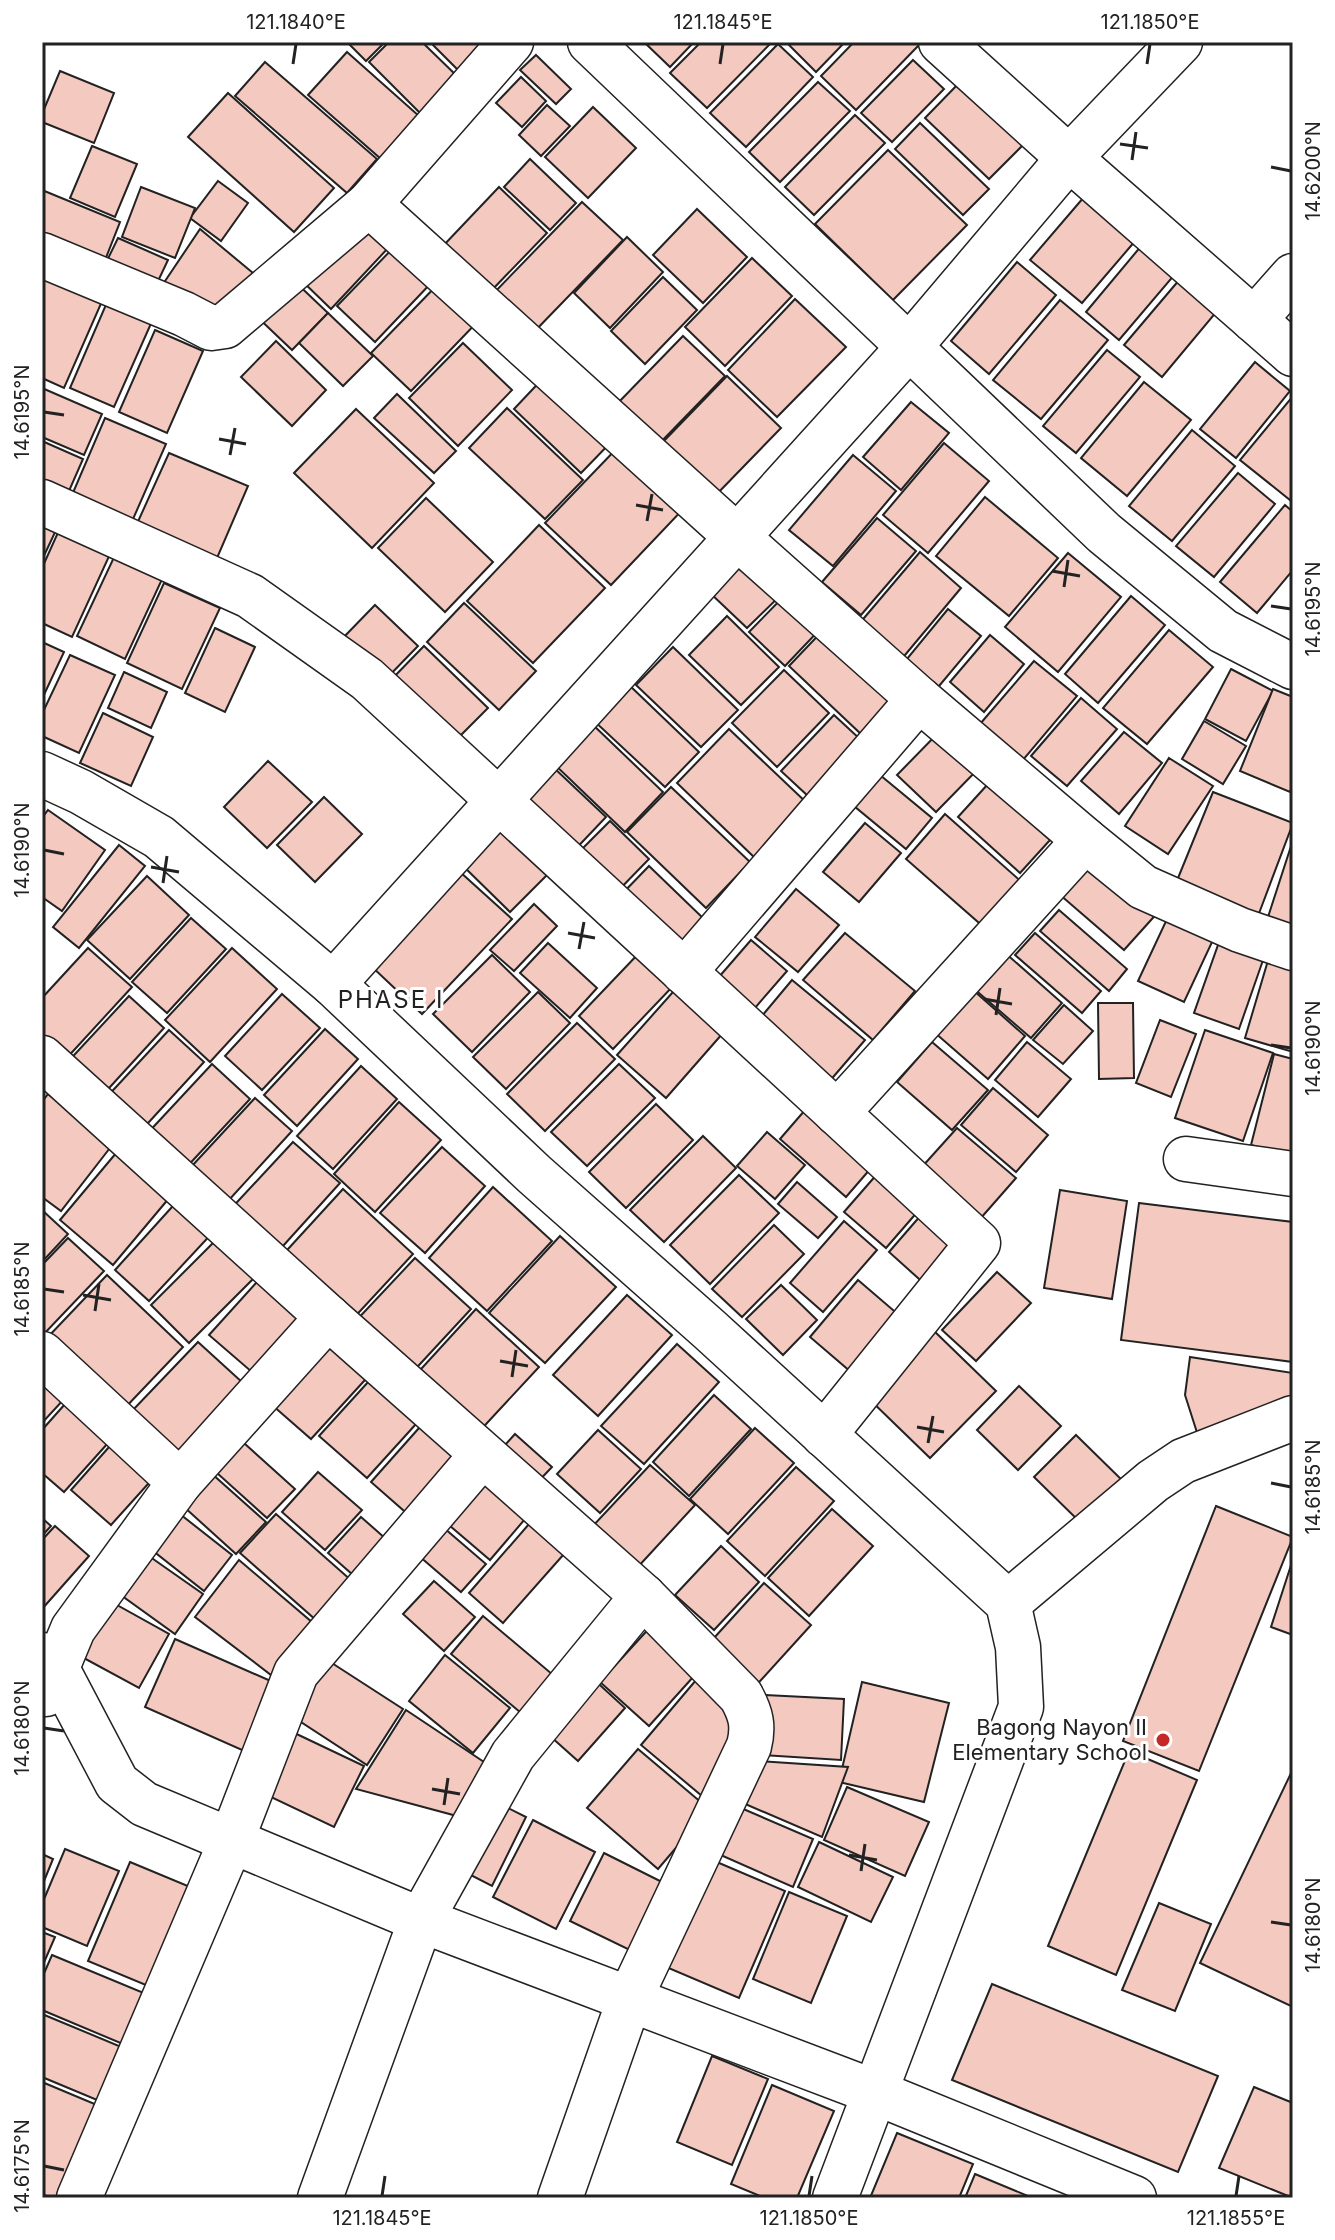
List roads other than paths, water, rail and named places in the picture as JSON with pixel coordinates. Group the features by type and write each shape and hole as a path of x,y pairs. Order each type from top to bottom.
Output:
{"street":[{"path":"42,255 211,328 225,326 369,204 511,42"},
{"path":"590,42 1104,533 1223,631 1293,667"},
{"path":"941,42 1293,354"},
{"path":"333,984 910,346 1069,158 1180,42"},
{"path":"369,204 919,699 1143,887 1240,930 1293,948"},
{"path":"1254,320 1293,276"},
{"path":"42,502 250,596 367,679 978,1243 824,1435"},
{"path":"684,972 919,699"},
{"path":"42,774 81,792 159,837 333,984 534,1174 1008,1603 1018,1647 1021,1707 835,2198"},
{"path":"837,1113 1085,840"},
{"path":"42,1058 643,1596 741,1696 751,1713 753,1731 743,1760 630,1998 560,2198"},
{"path":"1186,1159 1293,1174"},
{"path":"328,1317 180,1482 73,1629 47,1676 117,1783 144,1804 421,1920 877,2093 1134,2198"},
{"path":"42,1354 180,1482"},
{"path":"1008,1603 1153,1481 1183,1461 1293,1418"},
{"path":"79,2198 232,1839 296,1673 482,1455"},
{"path":"320,2198 421,1920 513,1755 643,1596"}],"place":[{"name":"Bagong Nayon II Elementary School","path":"1163,1740"}],"district":[{"name":"PHASE I","path":"391,999"}]}
